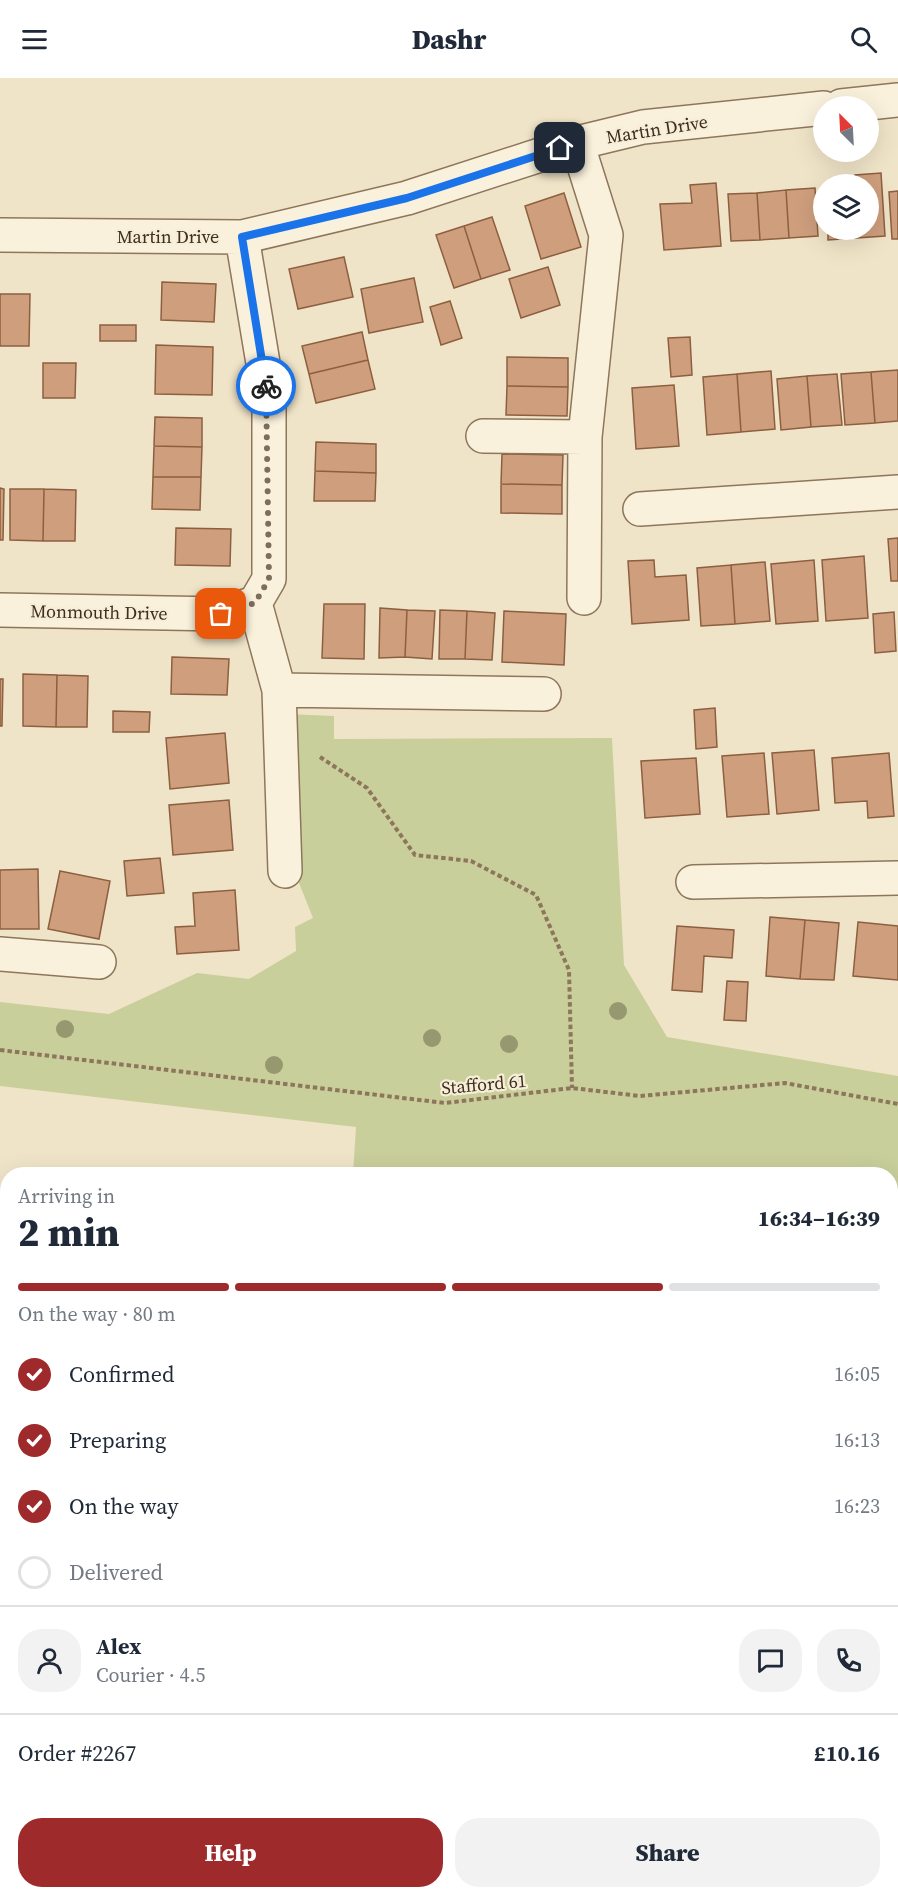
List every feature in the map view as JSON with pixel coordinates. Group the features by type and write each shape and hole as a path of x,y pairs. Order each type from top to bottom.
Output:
{"street":[{"path":"879,102 898,100"},
{"name":"Martin Drive","path":"0,235 242,237 407,198 577,143 643,127 813,109"},
{"path":"577,143 606,235 585,437 584,598"},
{"path":"242,237 269,399 269,579 255,603 279,690 285,871"},
{"path":"483,436 585,437"},
{"path":"640,509 898,492"},
{"name":"Monmouth Drive","path":"0,610 221,614 255,603"},
{"path":"279,690 544,694"},
{"path":"693,882 898,878"},
{"path":"0,954 99,962"}],"path":[{"path":"279,730 367,788 415,855 471,861 536,895 569,970 572,1088"},
{"name":"Stafford 61","path":"0,1050 445,1103 572,1088 640,1096 785,1083 898,1104"}],"green space":[{"path":"286,714 334,716 334,739 612,738 624,965 667,1037 898,1076 898,1167 353,1167 356,1127 0,1086 0,1002 109,1014 197,973 249,979 296,951 295,927 313,918 297,878"}],"building":[{"path":"881,173 885,236 879,236 879,174 868,174"},
{"path":"716,183 721,246 664,250 660,204 692,203 690,185"},
{"path":"813,188 813,236 789,238 786,190"},
{"path":"786,190 789,238 760,240 757,193"},
{"path":"898,191 898,239 892,239 889,192"},
{"path":"564,193 581,247 541,259 525,206"},
{"path":"757,193 760,240 731,241 728,194"},
{"path":"492,217 510,270 481,279 464,226"},
{"path":"464,226 481,279 454,288 436,235"},
{"path":"344,257 353,297 298,309 289,269"},
{"path":"548,267 560,305 521,318 509,279"},
{"path":"414,278 423,322 369,333 361,289"},
{"path":"162,282 216,284 214,322 161,320"},
{"path":"0,294 30,294 29,346 0,346"},
{"path":"450,301 462,338 441,345 430,307"},
{"path":"100,325 136,325 136,341 100,341"},
{"path":"362,332 368,360 309,374 302,346"},
{"path":"690,337 692,375 671,377 668,338"},
{"path":"156,345 213,347 212,395 155,394"},
{"path":"507,357 568,358 568,387 507,386"},
{"path":"368,360 375,389 316,403 309,374"},
{"path":"43,363 76,363 75,398 43,398"},
{"path":"898,370 898,421 875,423 871,372"},
{"path":"771,371 775,429 741,432 737,374"},
{"path":"871,372 875,423 845,425 841,374"},
{"path":"737,374 741,432 707,435 703,377"},
{"path":"837,374 842,425 811,427 807,376"},
{"path":"807,376 811,427 781,430 777,379"},
{"path":"674,385 679,446 636,449 632,388"},
{"path":"507,386 568,387 567,416 506,415"},
{"path":"155,417 202,418 202,447 154,446"},
{"path":"316,442 376,444 376,473 315,471"},
{"path":"154,446 202,447 201,477 153,477"},
{"path":"502,454 563,455 562,485 501,484"},
{"path":"315,471 376,473 375,501 314,501"},
{"path":"153,477 201,477 200,510 152,509"},
{"path":"501,484 562,485 562,514 501,513"},
{"path":"0,488 4,489 3,540 0,540"},
{"path":"10,489 44,489 43,541 10,540"},
{"path":"44,489 76,490 75,541 43,541"},
{"path":"176,528 231,529 230,566 175,565"},
{"path":"898,538 898,581 891,581 888,539"},
{"path":"864,556 868,618 826,621 822,560"},
{"path":"654,560 655,577 686,575 689,620 632,624 628,561"},
{"path":"814,560 818,621 776,624 771,564"},
{"path":"765,562 770,621 735,624 731,565"},
{"path":"731,565 735,624 701,626 697,568"},
{"path":"324,604 365,604 364,659 322,658"},
{"path":"380,608 407,610 405,657 379,658"},
{"path":"407,610 435,611 432,659 405,657"},
{"path":"440,610 467,611 465,659 439,659"},
{"path":"467,611 495,613 492,660 465,659"},
{"path":"504,611 566,614 564,665 502,662"},
{"path":"894,612 896,651 875,653 873,614"},
{"path":"172,657 229,659 227,695 171,694"},
{"path":"23,674 57,675 56,727 23,726"},
{"path":"57,675 88,676 87,727 56,727"},
{"path":"0,679 3,679 2,726 0,726"},
{"path":"715,708 717,747 696,749 694,710"},
{"path":"113,711 150,712 149,732 113,732"},
{"path":"225,733 229,783 170,789 166,738"},
{"path":"814,750 819,810 777,814 772,753"},
{"path":"764,753 769,814 727,817 722,756"},
{"path":"889,753 894,816 868,818 867,801 835,803 832,758"},
{"path":"696,758 700,814 645,818 641,761"},
{"path":"229,800 233,850 173,855 169,805"},
{"path":"160,858 164,893 127,896 124,861"},
{"path":"38,869 39,929 0,929 0,870"},
{"path":"60,871 110,881 99,939 48,929"},
{"path":"235,890 239,950 177,954 175,927 195,926 193,893"},
{"path":"770,917 805,920 800,979 766,976"},
{"path":"805,920 839,923 834,980 800,979"},
{"path":"858,922 898,926 898,980 853,976"},
{"path":"677,926 734,930 732,958 704,956 702,992 672,990"},
{"path":"727,981 748,982 746,1021 724,1020"}],"way so far":[{"path":"221,614 255,603 269,579 269,399 266,386"}],"route":[{"path":"266,386 242,237 407,198 560,148"}]}
